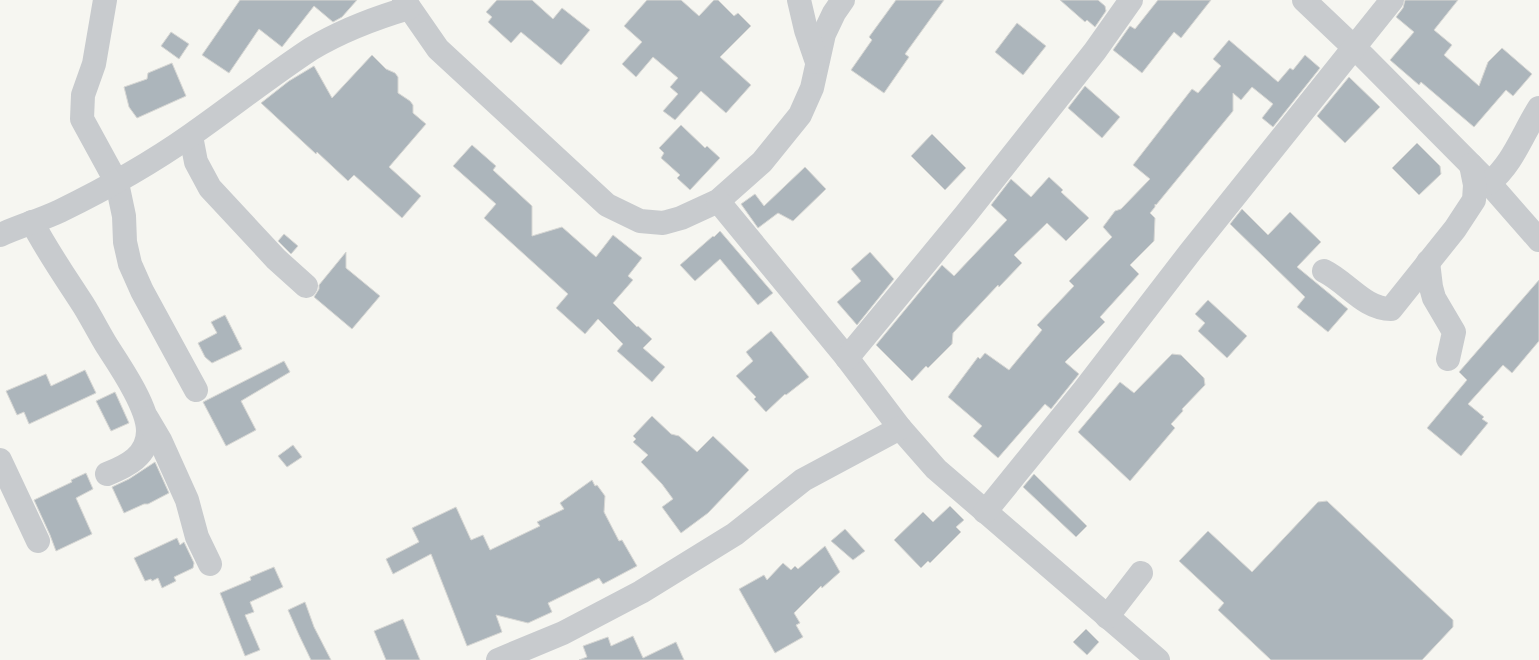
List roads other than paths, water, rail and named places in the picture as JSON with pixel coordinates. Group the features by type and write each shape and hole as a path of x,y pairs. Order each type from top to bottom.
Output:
{"street":[{"path":"105,0 94,64 83,95 82,119 117,182 124,216 125,242 130,264 142,291 196,390"},
{"path":"799,0 806,30 817,62"},
{"path":"0,235 58,212 117,182 191,136 312,49 406,4 438,50 607,205 640,221 663,223 681,218 718,202 762,162 800,115 812,88 824,34 834,13 843,0"},
{"path":"847,358 966,214 1095,51 1131,0"},
{"path":"1304,0 1490,183 1539,240"},
{"path":"985,512 1084,390 1191,252 1392,0"},
{"path":"1490,183 1500,175 1539,108"},
{"path":"191,136 196,162 210,188 276,259 306,286"},
{"path":"1324,271 1334,276 1368,304 1380,309 1391,309 1455,229 1474,200 1475,185 1471,165"},
{"path":"718,202 847,358 900,428 936,469 1158,660"},
{"path":"32,222 43,243 85,307 127,377 160,440 187,500 197,537 210,564"},
{"path":"1428,262 1434,298 1450,322 1454,332 1448,359"},
{"path":"107,474 125,467 136,459 145,448 148,432 147,418"},
{"path":"498,660 563,633 640,592 735,534 803,480 900,428"},
{"path":"0,460 38,541"},
{"path":"1107,617 1141,573"}]}
